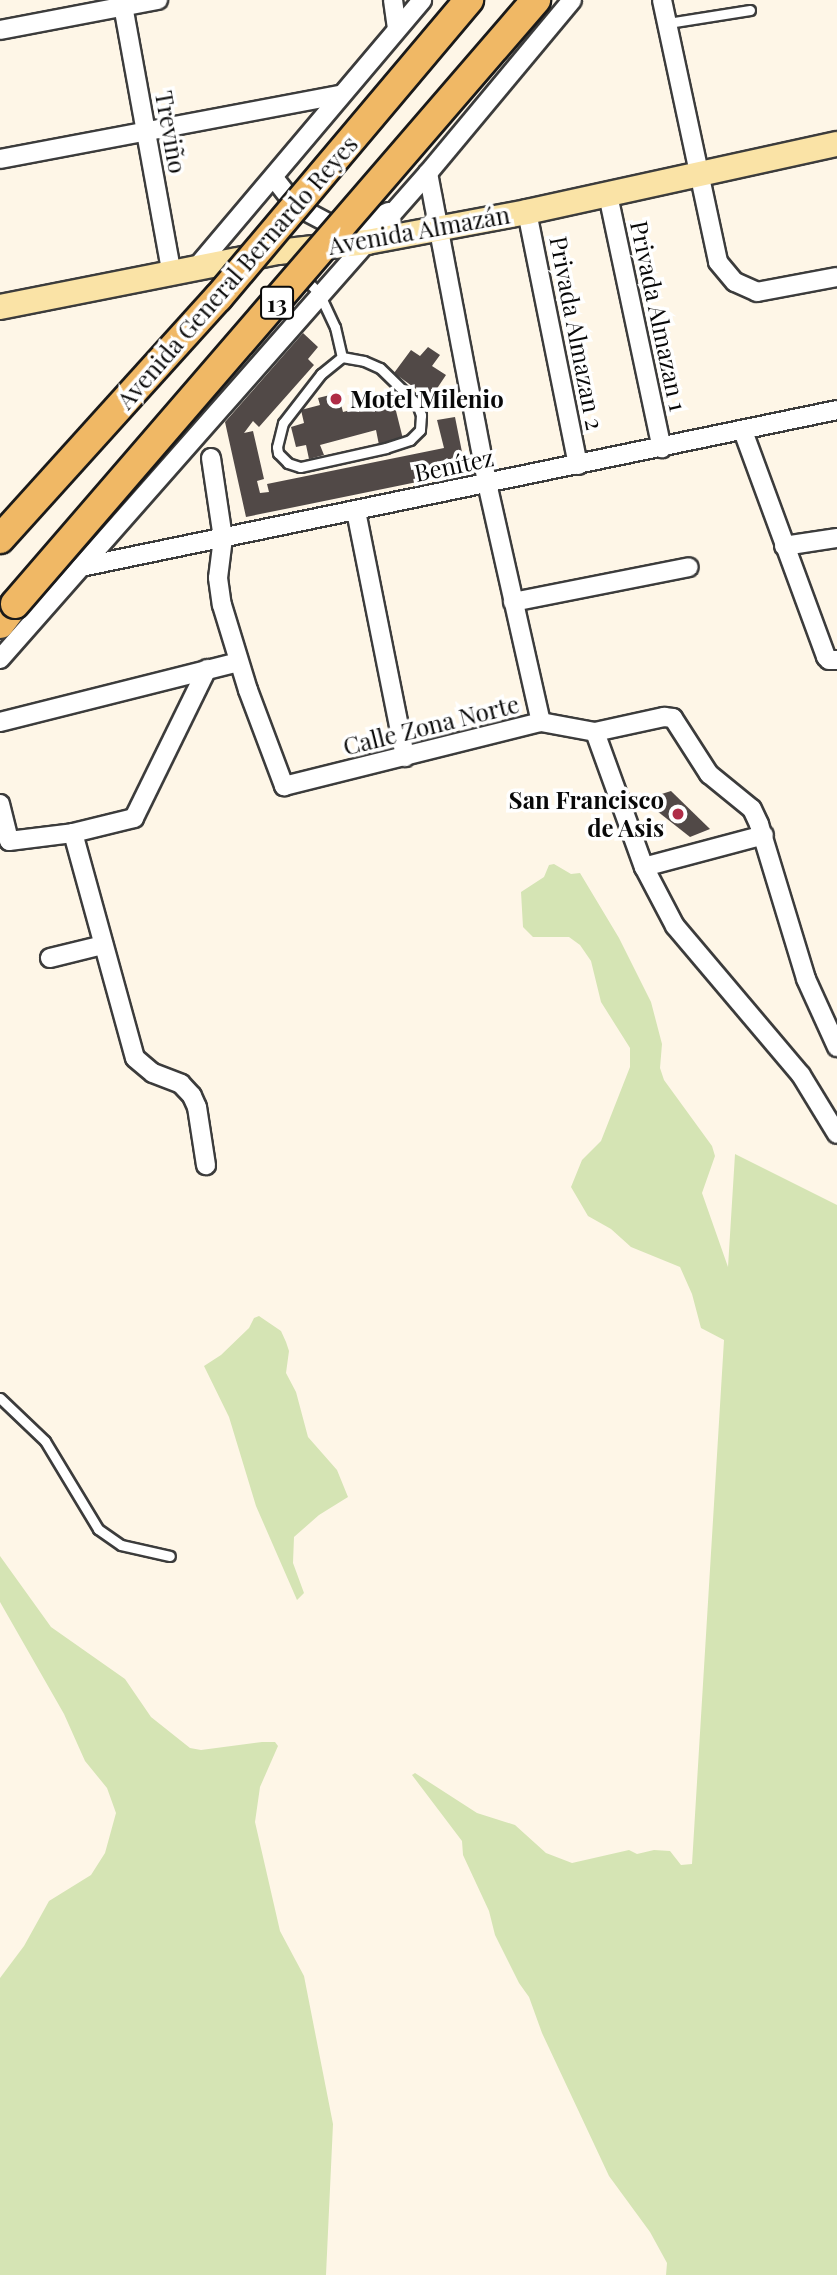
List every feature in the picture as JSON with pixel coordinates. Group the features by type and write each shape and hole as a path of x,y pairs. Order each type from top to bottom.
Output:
{"main road":[{"name":"Avenida General Bernardo Reyes","path":"0,540 218,298 469,0"},
{"name":"Avenida General Bernardo Reyes","path":"7,614 536,0"},
{"name":"Avenida Almazán","path":"0,307 183,271 286,260 608,195 837,144"}],"street":[{"path":"0,30 122,3 158,0"},
{"path":"393,0 397,27"},
{"path":"183,271 274,178 339,95 422,0"},
{"path":"0,659 319,293 428,173 572,0"},
{"path":"662,0 718,262 735,282 757,292 837,277"},
{"name":"Treviño","path":"122,3 145,130 183,271"},
{"path":"0,159 339,95"},
{"path":"428,173 488,484 541,722"},
{"path":"274,178 296,206 328,223 364,223 386,214 402,202"},
{"name":"Privada Almazan 1","path":"608,195 662,447"},
{"name":"Privada Almazan 2","path":"527,212 578,465"},
{"name":"Benítez","path":"81,567 837,411"},
{"path":"743,431 784,545 832,660"},
{"path":"0,722 238,662 219,591 223,538 211,458"},
{"path":"356,511 405,757"},
{"path":"784,545 837,538"},
{"path":"513,602 688,567"},
{"name":"Calle Zona Norte","path":"238,662 285,786 541,722 595,732 664,717 673,718 709,774 752,809 764,835"},
{"path":"0,804 8,841 73,833 131,821 137,816 207,669"},
{"path":"595,732 644,867 675,926 801,1075 837,1134"},
{"path":"73,833 135,1058 153,1073 181,1084 192,1096 197,1107 206,1166"},
{"path":"644,867 764,835 806,979 837,1047"},
{"path":"50,958 103,945"}],"lane":[{"path":"668,23 751,10"},
{"path":"286,260 319,293 335,327 342,357"},
{"path":"342,357 364,361 380,368 417,404 421,415 420,430 410,440 386,449 300,467 288,463 276,447 283,423 321,374 342,357"},
{"path":"0,1398 45,1441 98,1529 121,1545 170,1556"}],"green space":[{"path":"554,864 571,874 580,873 619,938 651,1002 662,1044 660,1068 664,1080 712,1146 715,1156 702,1193 728,1267 735,1154 837,1205 837,2275 666,2275 667,2263 650,2232 609,2176 542,2033 529,1997 495,1935 489,1911 463,1855 462,1841 412,1775 415,1773 477,1813 515,1825 546,1853 572,1863 629,1850 637,1854 654,1850 670,1851 681,1865 692,1864 724,1340 701,1328 692,1294 680,1267 631,1247 611,1229 588,1216 571,1187 582,1160 601,1141 630,1067 630,1048 601,1002 591,961 580,945 569,937 533,937 523,927 521,892 544,877 549,865"},
{"path":"259,1316 281,1331 289,1351 286,1373 296,1392 308,1437 337,1470 348,1497 319,1515 294,1537 293,1563 304,1593 297,1600 256,1506 229,1417 204,1366 221,1355 249,1328 254,1318"},
{"path":"0,1556 51,1627 125,1679 151,1717 190,1748 201,1750 262,1742 275,1742 278,1746 260,1787 255,1822 280,1931 304,1976 333,2124 326,2275 0,2275 0,1978 24,1946 49,1901 91,1875 105,1853 116,1813 107,1788 85,1761 64,1714 0,1602"}],"building":[{"path":"303,333 318,347 308,359 314,365 259,427 253,421 244,433 253,431 264,479 257,481 260,493 269,492 267,484 444,448 437,420 455,417 466,472 246,517 225,422"},
{"path":"428,347 440,355 432,366 446,375 430,399 394,373 411,350 420,356"},
{"path":"338,393 343,412 393,399 403,439 379,445 376,430 320,445 324,455 309,459 306,445 296,447 291,427 304,423 301,410 320,405 318,398"},
{"name":"San Francisco de Asis","path":"671,791 710,829 690,837 643,800"}],"place":[{"name":"Motel Milenio","path":"336,399"},
{"name":"San Francisco de Asis","path":"678,814"}]}
